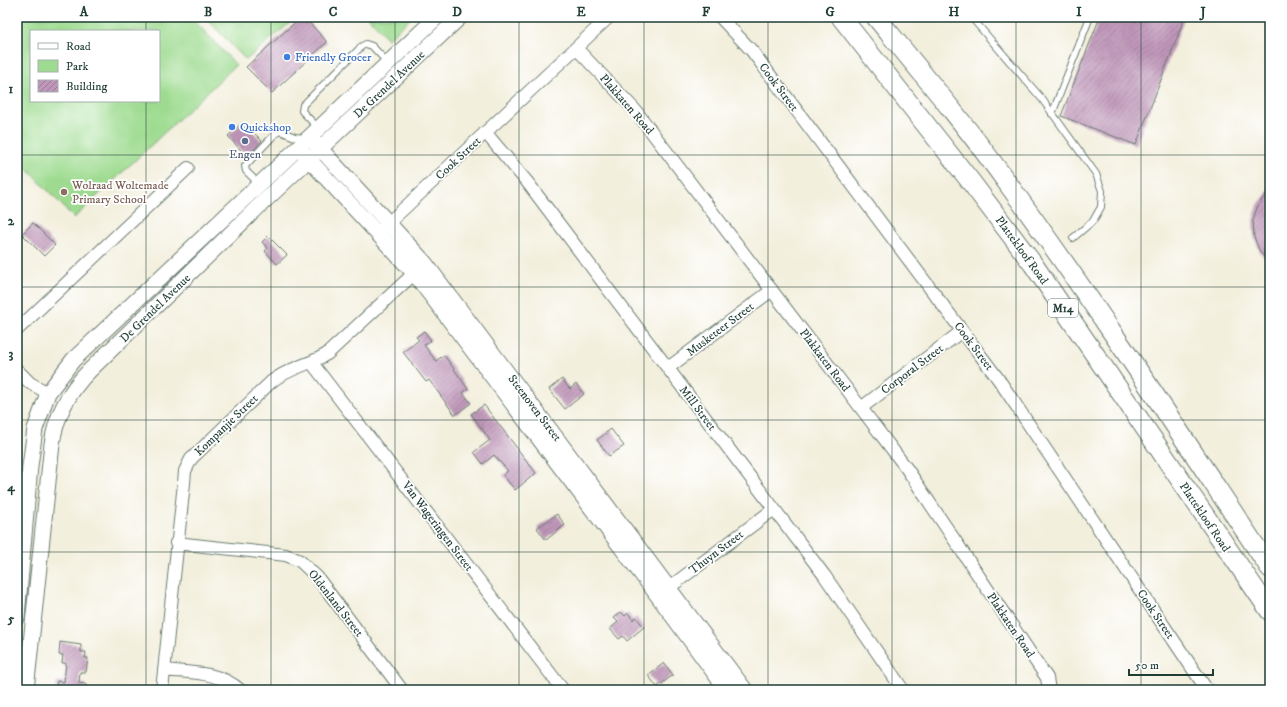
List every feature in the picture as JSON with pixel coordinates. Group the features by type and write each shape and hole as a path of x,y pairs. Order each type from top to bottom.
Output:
{"main road":[{"name":"Plattekloof Road","path":"841,17 971,182 1033,264 1270,611"},
{"name":"M14","path":"876,17 956,114 1011,187 1087,295 1270,568"}],"street":[{"name":"De Grendel Avenue","path":"26,690 55,427 63,406 76,386 90,370 320,149 392,70 437,17"},
{"name":"De Grendel Avenue","path":"17,617 34,436 39,416 48,393 73,360 260,185 306,138 460,17"},
{"name":"Cook Street","path":"384,228 609,17"},
{"name":"Cook Street","path":"720,17 752,51 999,380 1207,690"},
{"name":"Plakkaten Road","path":"576,48 635,110 907,469 1047,678 1049,690"},
{"name":"Mill Street","path":"486,132 528,183 774,509 855,619 904,690"},
{"name":"Steenoven Street","path":"306,138 320,149 384,228 414,273 664,592 745,690"},
{"name":"Steenoven Street","path":"306,138 309,160 425,263 664,592 727,690"},
{"path":"17,330 188,168"},
{"name":"Kompanjie Street","path":"162,690 176,543 186,471 194,454 276,378 290,370 312,363 327,354 425,263"},
{"name":"Musketeer Street","path":"668,368 772,290"},
{"name":"Corporal Street","path":"861,408 962,331"},
{"name":"Van Wageringen Street","path":"312,363 563,690"},
{"path":"17,370 30,384 48,393 64,392 76,386"},
{"path":"48,393 55,407 55,427"},
{"name":"Thuyn Street","path":"664,592 774,509"},
{"name":"Oldenland Street","path":"176,543 286,555 300,561 317,577 402,690"},
{"path":"164,670 214,675 229,681 240,690"}],"lane":[{"path":"971,17 1042,99 1096,174 1102,191 1101,207 1093,221 1073,238"},
{"path":"1052,114 1090,17"},
{"path":"260,185 246,171 245,168 247,164 278,131 306,138 302,104 362,46 367,44 372,46 392,70"}],"green space":[{"name":"Wolraad Woltemade Primary School","path":"17,17 191,17 236,65 74,218 17,158 17,116 20,113 17,109"},
{"path":"205,17 297,17 246,60"},
{"path":"368,17 412,17 388,39"}],"building":[{"path":"301,17 304,17 327,42 272,93 246,67"},
{"path":"1100,17 1185,17 1136,145 1061,116"},
{"path":"243,122 262,141 247,157 228,136"},
{"path":"1270,189 1270,264 1260,252 1254,237 1253,220 1258,205"},
{"path":"33,223 55,245 44,256 22,234"},
{"path":"268,236 287,255 277,264 265,251 268,248 262,242"},
{"path":"424,331 431,340 424,345 436,361 444,355 468,389 463,393 471,403 455,415 429,380 426,382 403,352 419,340 416,337"},
{"path":"562,379 570,389 576,384 584,394 565,409 549,389"},
{"path":"484,405 536,473 515,490 503,475 508,471 494,455 483,464 474,452 490,440 471,414"},
{"path":"611,429 624,446 609,456 597,440"},
{"path":"557,514 565,525 546,540 537,528"},
{"path":"621,612 625,616 628,613 633,620 636,617 644,627 627,641 623,636 619,639 610,629 618,622 614,618"},
{"path":"60,642 81,645 81,652 86,652 85,658 88,658 86,672 80,672 79,683 86,684 85,690 56,690 57,681 64,682 66,663 62,663 63,655 59,655"},
{"path":"664,663 673,675 657,687 648,675"}],"place":[{"name":"Friendly Grocer","path":"287,57"},
{"name":"Quickshop","path":"232,127"},
{"name":"Engen","path":"245,141"},
{"name":"Wolraad Woltemade Primary School","path":"64,192"}]}
